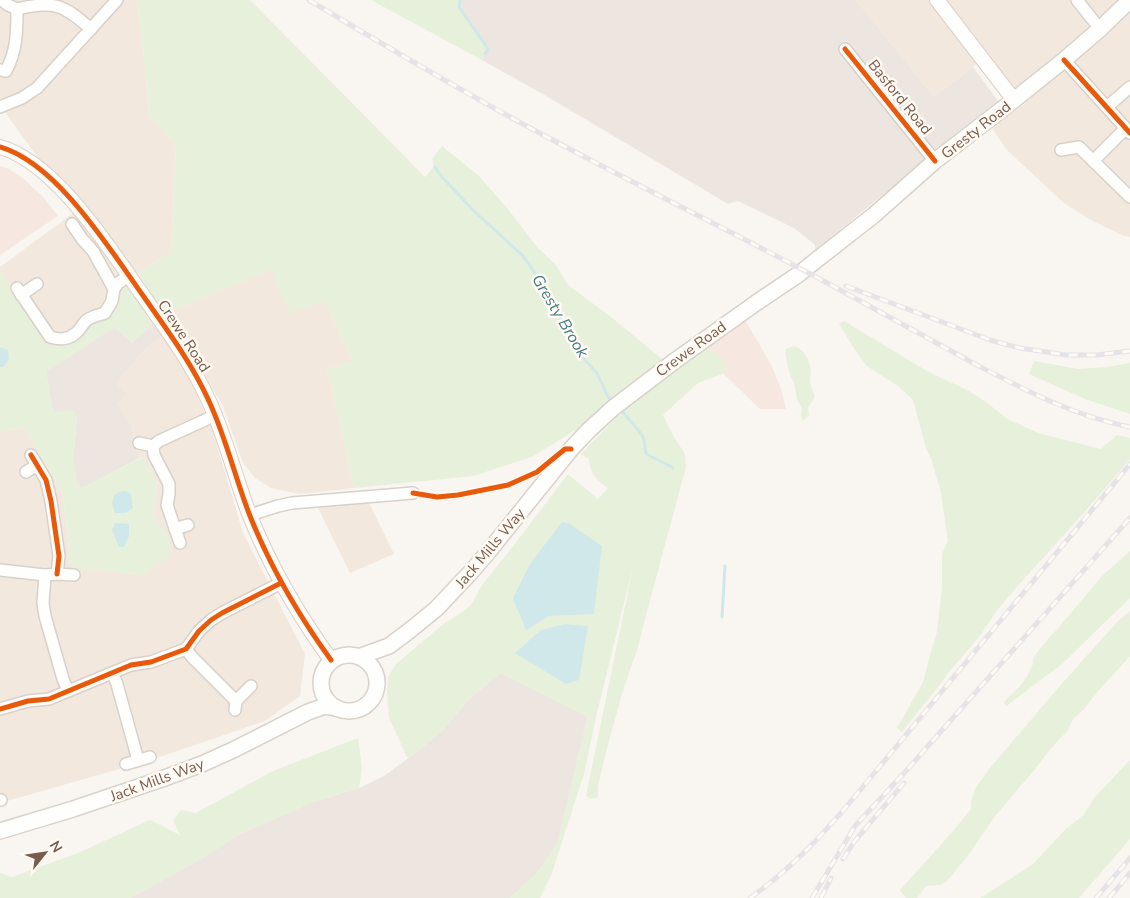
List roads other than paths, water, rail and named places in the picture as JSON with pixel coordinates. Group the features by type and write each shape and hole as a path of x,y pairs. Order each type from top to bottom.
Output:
{"main road":[{"name":"Gresty Road","path":"819,258 1064,60 1130,0"},
{"name":"Crewe Road","path":"561,460 616,405 819,258"},
{"name":"Jack Mills Way","path":"361,656 389,646 436,609 472,572 561,460"},
{"name":"Jack Mills Way","path":"376,672 382,656 389,646"},
{"path":"351,654 361,656 370,662 376,672 378,682 372,700 364,707 346,711 328,702 321,684 325,667 331,660 351,654"},
{"name":"Jack Mills Way","path":"308,712 323,693"},
{"name":"Jack Mills Way","path":"0,831 162,779 233,750 308,712 325,706 337,708"}],"street":[{"path":"2,0 17,9"},
{"path":"0,107 22,98 37,88 117,0"},
{"path":"937,0 1014,100"},
{"path":"1077,0 1100,29"},
{"path":"17,9 27,4 42,1 57,2 70,10 91,29"},
{"path":"0,70 6,71 12,59 16,41 17,9"},
{"name":"Basford Road","path":"845,49 936,162"},
{"path":"1064,60 1128,131 1093,161"},
{"path":"1108,107 1130,87"},
{"name":"Crewe Road","path":"0,147 29,161 58,186 76,205 182,351 216,415 250,515 264,549 281,583 314,637 331,660"},
{"path":"1061,150 1079,147 1130,197"},
{"path":"72,224 93,251 114,289"},
{"path":"37,284 19,291 50,337 65,339 77,333 85,321 105,313 112,301 114,289 118,283 129,276"},
{"path":"139,443 153,446 216,415"},
{"path":"153,446 154,455 169,484 167,506 180,543"},
{"path":"26,472 34,460 46,480 59,556 57,574"},
{"path":"250,515 292,503 414,493"},
{"path":"176,530 188,525"},
{"path":"0,570 45,575 74,575"},
{"path":"45,575 43,603 45,616 68,691"},
{"path":"0,709 28,701 49,699 131,665 151,662 186,649 199,631 211,620 281,583"},
{"path":"186,649 235,705 251,686"},
{"path":"113,674 138,760"},
{"path":"126,764 150,757"}],"water":[{"path":"0,347 8,350 9,359 3,367 0,367"},
{"path":"127,491 131,494 133,508 126,513 115,513 112,503 114,495"},
{"path":"562,522 568,523 602,546 594,614 549,616 526,630 513,598 530,564"},
{"path":"115,523 129,524 129,536 124,547 119,547 112,530"},
{"path":"565,624 588,626 579,680 566,684 515,653 541,630"}],"waterway":[{"name":"Gresty Brook","path":"460,0 459,7 488,49 485,54"},
{"name":"Gresty Brook","path":"435,167 474,211 521,254 529,264 576,347 597,373 608,397 614,403"},
{"name":"Gresty Brook","path":"620,409 643,437 646,453 673,468"},
{"name":"Gresty Brook","path":"722,617 725,566"}],"railway":[{"path":"309,0 510,117 820,279 975,364 1050,401 1089,416 1130,427"},
{"path":"846,286 993,341 1020,348 1066,355 1097,355 1130,351"},
{"path":"750,898 781,874 810,847 836,818 1130,464"},
{"path":"812,898 855,826 1130,518"},
{"path":"843,859 854,842 904,783"},
{"path":"1096,898 1130,858"},
{"path":"1109,898 1130,873"},
{"path":"821,898 831,878"}]}
